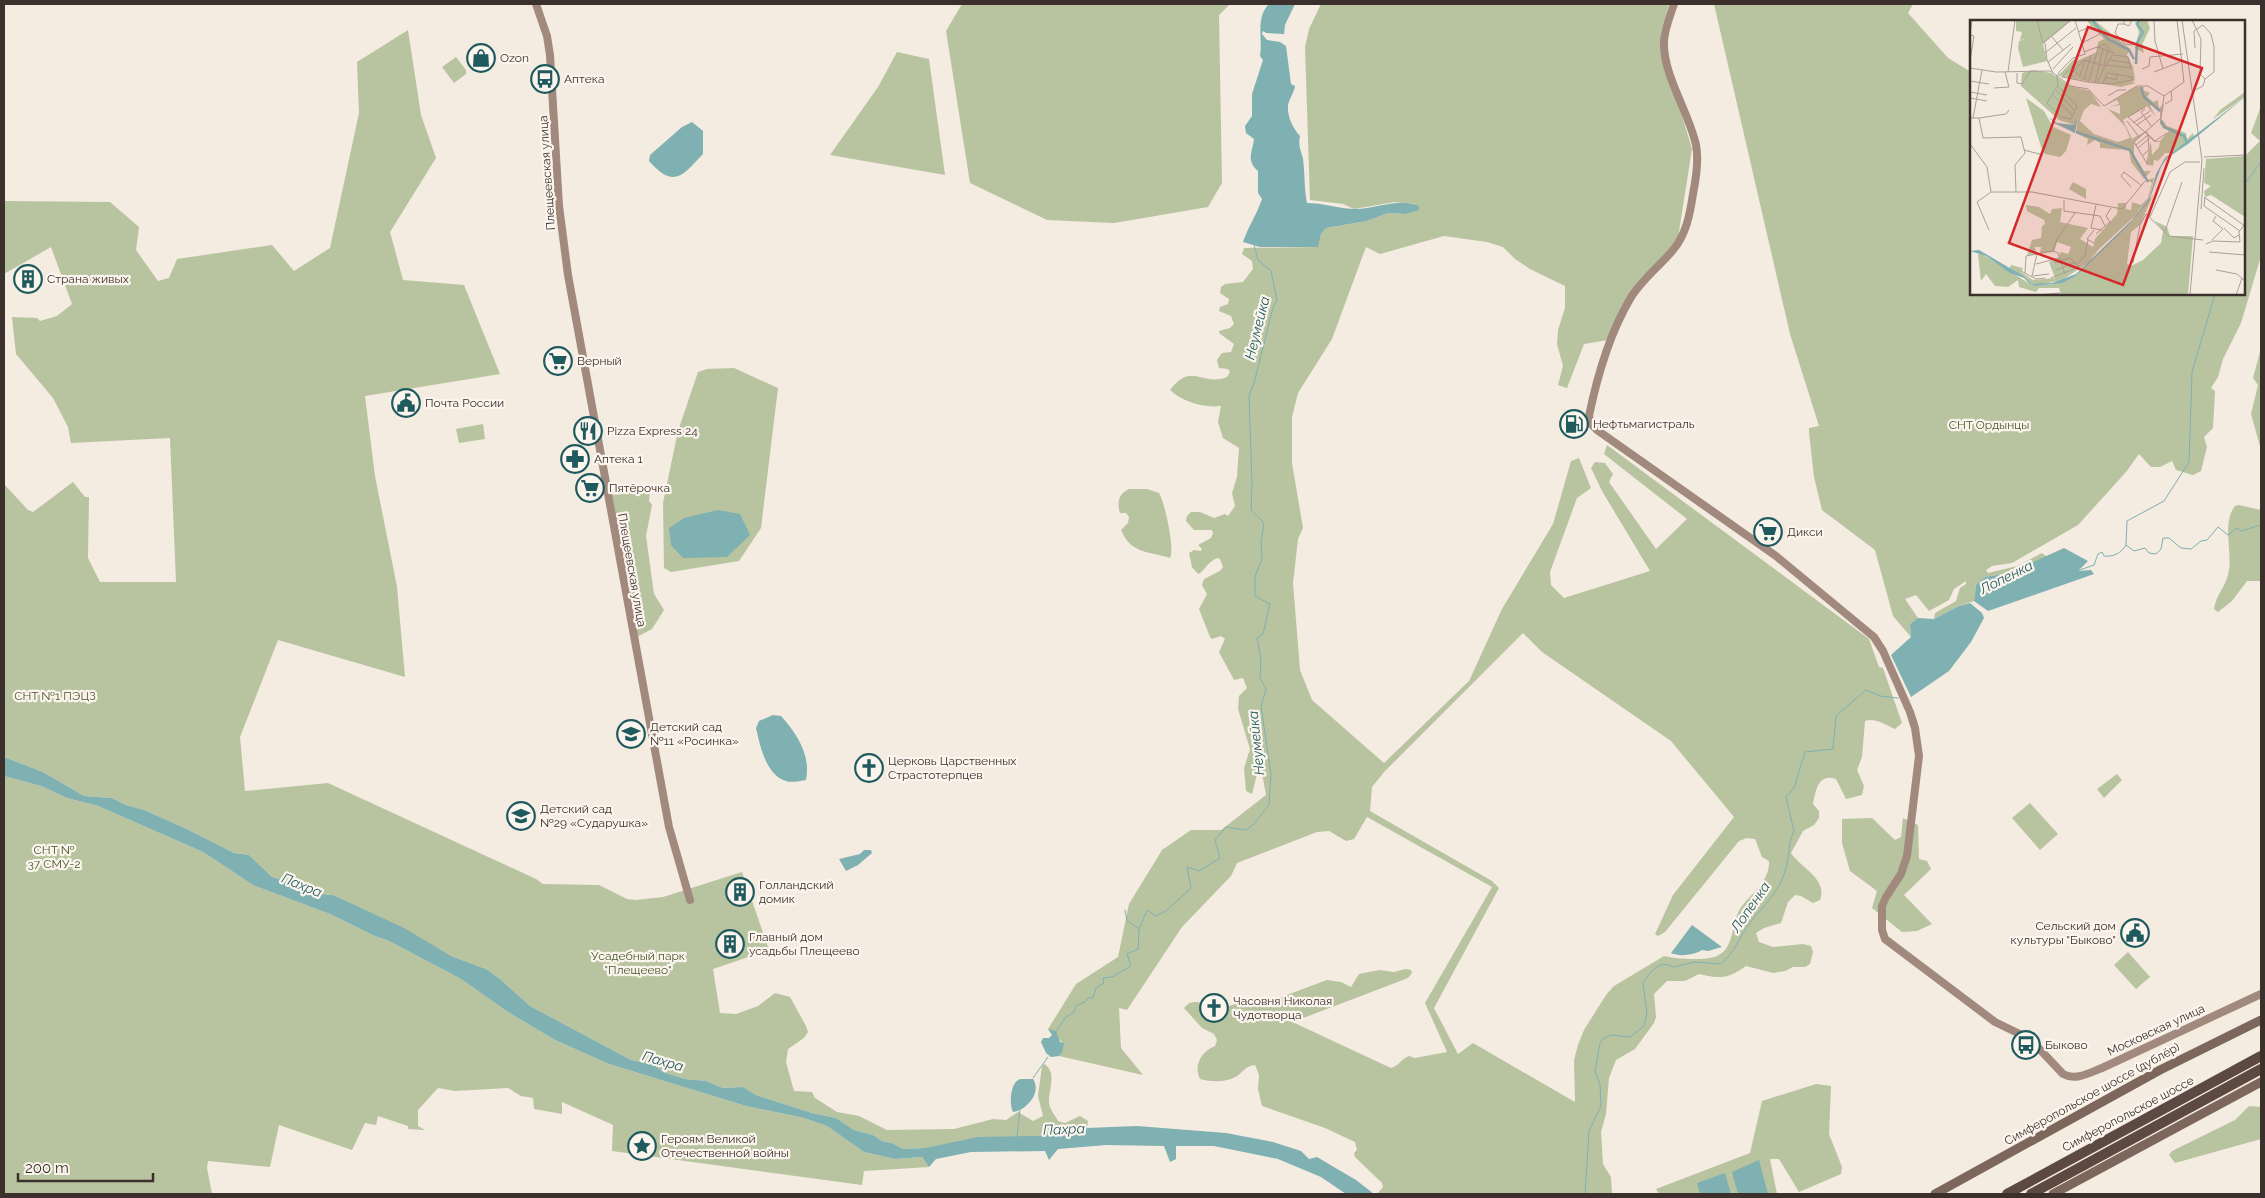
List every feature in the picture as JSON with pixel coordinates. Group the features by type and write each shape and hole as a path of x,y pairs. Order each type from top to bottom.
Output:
{"highway":[{"name":"Симферопольское шоссе","path":"2007,1194 2261,1056"},
{"name":"Симферопольское шоссе","path":"2031,1194 2261,1069"}],"main road":[{"name":"Симферопольское шоссе (дублёр)","path":"1936,1194 2160,1070 2261,1020"},
{"path":"2053,1194 2261,1082"}],"street":[{"name":"Плещеевская улица","path":"536,4 548,42 550,56 559,206 580,346 669,826 690,900"},
{"name":"Московская улица","path":"1674,4 1664,41 1669,68 1696,147 1693,194 1685,230 1680,241 1631,297 1616,330 1593,398 1589,416 1591,424 1776,556 1874,637 1883,651 1916,728 1918,756 1907,856 1901,874 1882,906 1882,930 1885,939 1995,1022 2018,1031 2030,1039 2063,1074 2075,1078 2102,1068 2261,994"}],"green space":[{"path":"962,4 1230,4 1219,15 1222,183 1208,207 1114,223 1047,220 970,183 946,31"},
{"path":"1321,4 1669,4 1660,42 1692,149 1678,238 1621,307 1608,340 1584,344 1567,388 1558,385 1563,366 1557,344 1558,330 1565,308 1565,286 1530,269 1515,259 1503,247 1487,242 1444,236 1380,254 1366,247 1332,339 1298,393 1292,417 1292,463 1303,528 1298,539 1293,583 1300,670 1312,700 1384,763 1469,681 1502,609 1553,524 1571,461 1579,458 1591,488 1577,498 1550,572 1551,585 1564,598 1650,571 1602,491 1591,468 1595,462 1605,463 1613,474 1609,482 1656,549 1687,519 1604,454 1607,445 1869,639 1879,667 1883,668 1902,723 1895,729 1876,721 1865,721 1862,757 1857,770 1864,786 1862,795 1846,799 1836,779 1830,778 1825,778 1817,788 1813,804 1819,811 1819,818 1814,825 1803,831 1791,853 1817,880 1820,886 1820,900 1813,903 1801,896 1795,895 1788,902 1781,923 1764,928 1756,933 1759,942 1773,947 1803,944 1811,946 1813,952 1810,964 1805,967 1793,967 1785,971 1773,973 1746,966 1724,977 1699,974 1685,981 1667,981 1654,994 1656,1017 1654,1023 1635,1049 1616,1060 1609,1078 1606,1114 1601,1132 1603,1164 1611,1177 1612,1194 1377,1194 1383,1187 1382,1183 1355,1157 1354,1153 1357,1150 1355,1142 1325,1128 1262,1106 1258,1089 1259,1075 1255,1065 1228,1080 1200,1079 1198,1064 1200,1059 1206,1051 1215,1046 1217,1040 1214,1034 1202,1028 1184,1008 1189,1003 1198,1002 1226,1007 1238,1003 1249,1007 1260,1005 1327,980 1341,982 1351,987 1359,974 1379,970 1394,972 1405,969 1411,970 1412,973 1408,978 1306,1017 1288,1020 1391,1068 1409,1056 1415,1058 1447,1052 1425,1003 1492,887 1367,817 1354,839 1346,841 1329,831 1317,832 1237,863 1231,876 1182,927 1127,1010 1119,1008 1121,1048 1143,1075 1059,1056 1062,1053 1062,1042 1048,1029 1076,984 1118,957 1129,904 1162,850 1191,830 1221,830 1266,795 1260,762 1252,794 1246,791 1244,768 1250,749 1238,709 1239,696 1247,688 1243,678 1234,680 1219,652 1225,639 1221,636 1212,639 1210,637 1199,609 1207,594 1202,585 1204,579 1220,571 1223,567 1220,559 1217,558 1198,574 1192,567 1189,553 1194,550 1201,551 1202,549 1198,545 1211,538 1213,533 1212,530 1194,530 1186,521 1187,516 1191,512 1200,512 1214,518 1225,514 1228,516 1235,506 1232,493 1237,477 1239,448 1223,438 1218,422 1221,406 1207,406 1194,403 1181,398 1170,390 1185,377 1197,376 1218,379 1227,377 1230,372 1228,369 1219,368 1217,360 1222,353 1231,352 1234,344 1219,333 1219,331 1230,328 1234,324 1231,316 1219,311 1220,307 1228,304 1229,299 1220,293 1221,287 1225,284 1243,282 1253,269 1252,261 1242,254 1244,248 1317,247 1321,234 1326,228 1367,221 1388,213 1405,214 1415,204 1395,202 1354,209 1343,204 1310,200 1305,47 1309,29","holes":["1523,633 1542,652 1671,741 1734,817 1673,895 1655,934 1658,936 1665,932 1739,841 1747,838 1755,839 1762,857 1769,861 1763,881 1740,909 1730,941 1723,952 1706,959 1683,959 1664,956 1614,986 1606,995 1584,1030 1578,1045 1574,1060 1575,1102 1473,1043 1458,1054 1434,1008 1499,888 1492,881 1370,811 1372,787 1384,772"]},
{"name":"СНТ Ордынцы","path":"1714,4 1913,4 1908,13 1948,58 1970,71 1970,295 2245,295 2245,156 2260,141 2251,133 2261,106 2261,256 2241,323 2223,359 2218,377 2211,388 2215,391 2213,428 2204,437 2207,447 2201,471 2193,475 2176,470 2172,461 2160,467 2151,467 2139,454 2126,472 2078,525 2012,563 1992,566 1986,570 1988,573 2017,566 2042,553 2047,557 2009,573 1985,577 1976,585 1974,601 1959,606 1934,619 1935,613 1956,601 1960,588 1966,584 1966,581 1954,589 1949,600 1929,611 1916,595 1905,599 1918,618 1910,624 1911,637 1893,616 1875,550 1822,510 1814,477 1809,432 1809,428 1819,426 1790,334"},
{"path":"408,30 421,115 436,158 390,232 403,280 464,285 500,374 365,396 375,476 397,587 405,677 278,640 240,737 245,791 328,783 536,879 543,884 599,885 627,899 663,897 742,872 769,950 713,969 720,1013 736,1014 758,1006 775,993 790,997 808,1032 804,1038 788,1049 786,1062 794,1091 812,1092 815,1098 837,1112 859,1116 887,1130 954,1129 993,1119 1006,1120 1018,1112 1033,1121 1043,1116 1038,1096 1042,1066 1044,1064 1051,1072 1049,1103 1058,1121 1065,1123 1080,1116 1088,1121 1087,1128 1037,1136 903,1149 892,1143 882,1141 873,1135 854,1130 836,1118 812,1113 756,1095 743,1087 723,1088 706,1081 685,1079 663,1072 655,1065 631,1060 530,1006 486,969 451,956 333,895 321,894 313,886 295,884 272,877 249,855 234,853 187,829 112,798 84,796 43,772 4,757 4,484 28,510 33,512 73,482 85,497 89,497 88,558 100,582 176,582 170,438 71,443 68,427 53,398 16,354 12,317 37,318 40,321 57,316 72,304 51,247 4,274 4,201 110,202 139,227 136,250 158,281 169,278 177,259 272,245 294,271 330,248 359,113 357,62"},
{"path":"897,52 929,59 945,175 830,155 878,87"},
{"path":"456,57 466,70 466,74 454,83 442,67"},
{"path":"2261,348 2261,450 2251,414 2258,385 2253,378"},
{"path":"734,368 778,388 761,528 739,561 671,572 664,568 663,503 678,431 698,372 707,369"},
{"path":"483,424 485,439 459,443 456,429"},
{"path":"1129,489 1147,489 1159,493 1169,526 1170,558 1135,548 1125,538 1121,530 1128,523 1129,517 1126,513 1120,513 1119,502 1123,493"},
{"path":"650,491 649,501 652,505 646,536 654,594 664,610 652,629 637,637 612,495"},
{"path":"2239,505 2261,510 2261,581 2247,581 2232,601 2218,612 2214,609 2215,604 2228,576 2230,562 2229,520 2235,506"},
{"path":"2117,774 2122,780 2104,798 2097,789"},
{"name":"СНТ № 37 СМУ-2","path":"4,776 41,786 67,798 98,806 203,852 253,885 330,914 389,941 461,979 508,1012 555,1040 609,1064 746,1106 804,1118 827,1126 864,1152 895,1159 922,1157 929,1167 864,1171 862,1185 612,1151 613,1125 562,1102 562,1114 534,1109 533,1098 521,1096 508,1088 455,1091 438,1088 418,1110 418,1126 425,1130 408,1129 408,1126 378,1116 376,1125 365,1123 352,1150 279,1125 270,1167 208,1161 207,1168 212,1194 4,1194"},
{"path":"2030,803 2058,834 2040,850 2012,818"},
{"path":"1872,818 1895,840 1901,837 1903,818 1918,825 1919,859 1927,861 1931,869 1904,895 1932,924 1917,931 1902,932 1872,908 1877,891 1850,871 1842,843 1842,819"},
{"path":"2128,952 2150,977 2136,989 2114,965"},
{"path":"1816,1084 1831,1086 1829,1134 1842,1167 1841,1174 1799,1192 1779,1159 1770,1159 1777,1194 1659,1194 1656,1189 1750,1153 1762,1101"},
{"path":"2249,1106 2261,1107 2261,1139 2175,1163 2169,1155 2172,1151 2235,1120"}],"water":[{"path":"1269,4 1295,4 1285,25 1284,34 1266,33 1263,31 1262,34 1267,40 1280,42 1286,46 1291,84 1295,86 1289,100 1288,114 1300,136 1307,203 1361,209 1402,203 1419,206 1419,210 1405,214 1388,213 1367,221 1326,228 1321,234 1318,247 1260,247 1243,242 1262,199 1258,193 1258,171 1251,160 1254,139 1246,133 1245,126 1252,116 1252,94 1263,60 1260,56 1261,22 1262,16"},
{"path":"692,122 703,131 703,154 678,176 665,175 649,161 650,155 682,127"},
{"path":"718,510 740,514 750,535 727,557 683,558 671,545 669,528 684,518"},
{"path":"2064,548 2088,561 2078,571 2091,570 2094,574 1988,611 1974,601 1976,585 1985,577 2009,573"},
{"path":"1970,603 1982,613 1984,618 1971,642 1949,671 1911,697 1891,655 1911,637 1910,624 1918,618 1934,619 1959,606"},
{"path":"773,715 781,716 801,745 805,754 806,780 791,782 779,778 773,773 765,759 756,728 759,721"},
{"name":"Пахра","path":"4,757 43,772 84,796 112,798 126,805 144,810 234,853 249,855 272,877 295,884 313,886 321,894 333,895 404,928 451,956 486,969 530,1006 631,1060 655,1065 663,1072 685,1079 706,1081 723,1088 743,1087 756,1095 812,1113 836,1118 854,1130 873,1135 882,1141 892,1143 903,1149 925,1148 978,1137 1037,1136 1087,1128 1137,1126 1226,1133 1273,1142 1301,1151 1309,1159 1317,1157 1356,1180 1374,1194 1346,1194 1321,1177 1278,1159 1214,1146 1176,1146 1176,1159 1170,1162 1164,1146 1106,1145 1058,1149 1049,1160 1045,1151 971,1152 936,1159 929,1167 922,1157 895,1159 864,1152 827,1126 804,1118 746,1106 609,1064 555,1040 508,1012 461,979 389,941 330,914 253,885 203,852 98,806 67,798 41,786 4,776"},
{"path":"864,850 871,850 872,853 858,865 846,871 839,859 860,854"},
{"path":"1692,925 1722,947 1708,951 1702,950 1687,955 1671,953"},
{"path":"1048,1029 1056,1031 1060,1042 1064,1043 1062,1053 1059,1056 1051,1057 1046,1053 1041,1042 1043,1038 1049,1038 1052,1035"},
{"path":"1020,1079 1033,1079 1036,1089 1032,1100 1028,1104 1013,1112 1011,1104 1012,1089"},
{"path":"1759,1160 1768,1194 1738,1194 1732,1172"},
{"path":"1725,1173 1731,1194 1700,1194 1697,1183"}],"waterway":[{"path":"2245,184 2261,162"},
{"name":"Неумейка","path":"1056,1031 1066,1017 1073,1013 1077,1005 1085,1002 1088,998 1093,998 1096,988 1104,983 1103,978 1112,977 1131,966 1127,954 1138,949 1139,929 1147,910 1156,916 1166,911 1191,888 1187,867 1199,871 1220,858 1215,840 1226,827 1246,830 1253,825 1269,805 1271,774 1261,707 1266,689 1260,678 1261,659 1257,638 1263,634 1270,604 1255,596 1255,576 1262,560 1261,542 1264,523 1251,510 1249,396 1273,308 1277,300 1271,271 1258,260 1254,245"},
{"path":"2126,545 2127,521 2164,501 2189,462 2192,372 2215,295"},
{"name":"Лопенка","path":"2077,571 2094,565 2098,554 2102,552 2104,556 2114,555 2126,545 2134,551 2145,548 2149,553 2156,554 2161,549 2163,538 2169,538 2181,548 2191,549 2201,541 2207,540 2218,527 2228,535 2237,528 2241,531 2261,525"},
{"name":"Лопенка","path":"1585,1194 1589,1131 1601,1106 1600,1084 1595,1071 1600,1043 1604,1038 1612,1035 1630,1037 1644,1026 1647,1014 1643,983 1656,968 1664,965 1673,967 1695,962 1721,964 1726,959 1750,923 1776,891 1784,876 1790,841 1794,831 1786,797 1794,788 1805,752 1833,749 1836,716 1866,690 1880,696 1898,698"},
{"path":"1125,910 1127,920 1139,929"},
{"name":"Неумейка","path":"1033,1078 1048,1057"},
{"name":"Неумейка","path":"1017,1137 1020,1109"}],"place":[{"name":"Ozon","path":"481,58"},
{"name":"Аптека","path":"545,79"},
{"name":"Страна живых","path":"28,279"},
{"name":"Верный","path":"558,361"},
{"name":"Почта России","path":"406,403"},
{"name":"Нефтьмагистраль","path":"1574,424"},
{"name":"Pizza Express 24","path":"588,431"},
{"name":"Аптека 1","path":"575,459"},
{"name":"Пятёрочка","path":"590,488"},
{"name":"Дикси","path":"1768,532"},
{"name":"Детский сад №11 «Росинка»","path":"631,734"},
{"name":"Церковь Царственных Страстотерпцев","path":"869,768"},
{"name":"Детский сад №29 «Сударушка»","path":"521,816"},
{"name":"Голландский домик","path":"740,892"},
{"name":"Сельский дом культуры \"Быково\"","path":"2135,933"},
{"name":"Главный дом усадьбы Плещеево","path":"730,944"},
{"name":"Часовня Николая Чудотворца","path":"1214,1008"},
{"name":"Быково","path":"2026,1045"},
{"name":"Героям Великой Отечественной войны","path":"642,1146"}],"park label":[{"name":"СНТ №1 ПЭЦЗ","path":"55,696"},
{"name":"Усадебный парк \"Плещеево\"","path":"638,963"}]}
